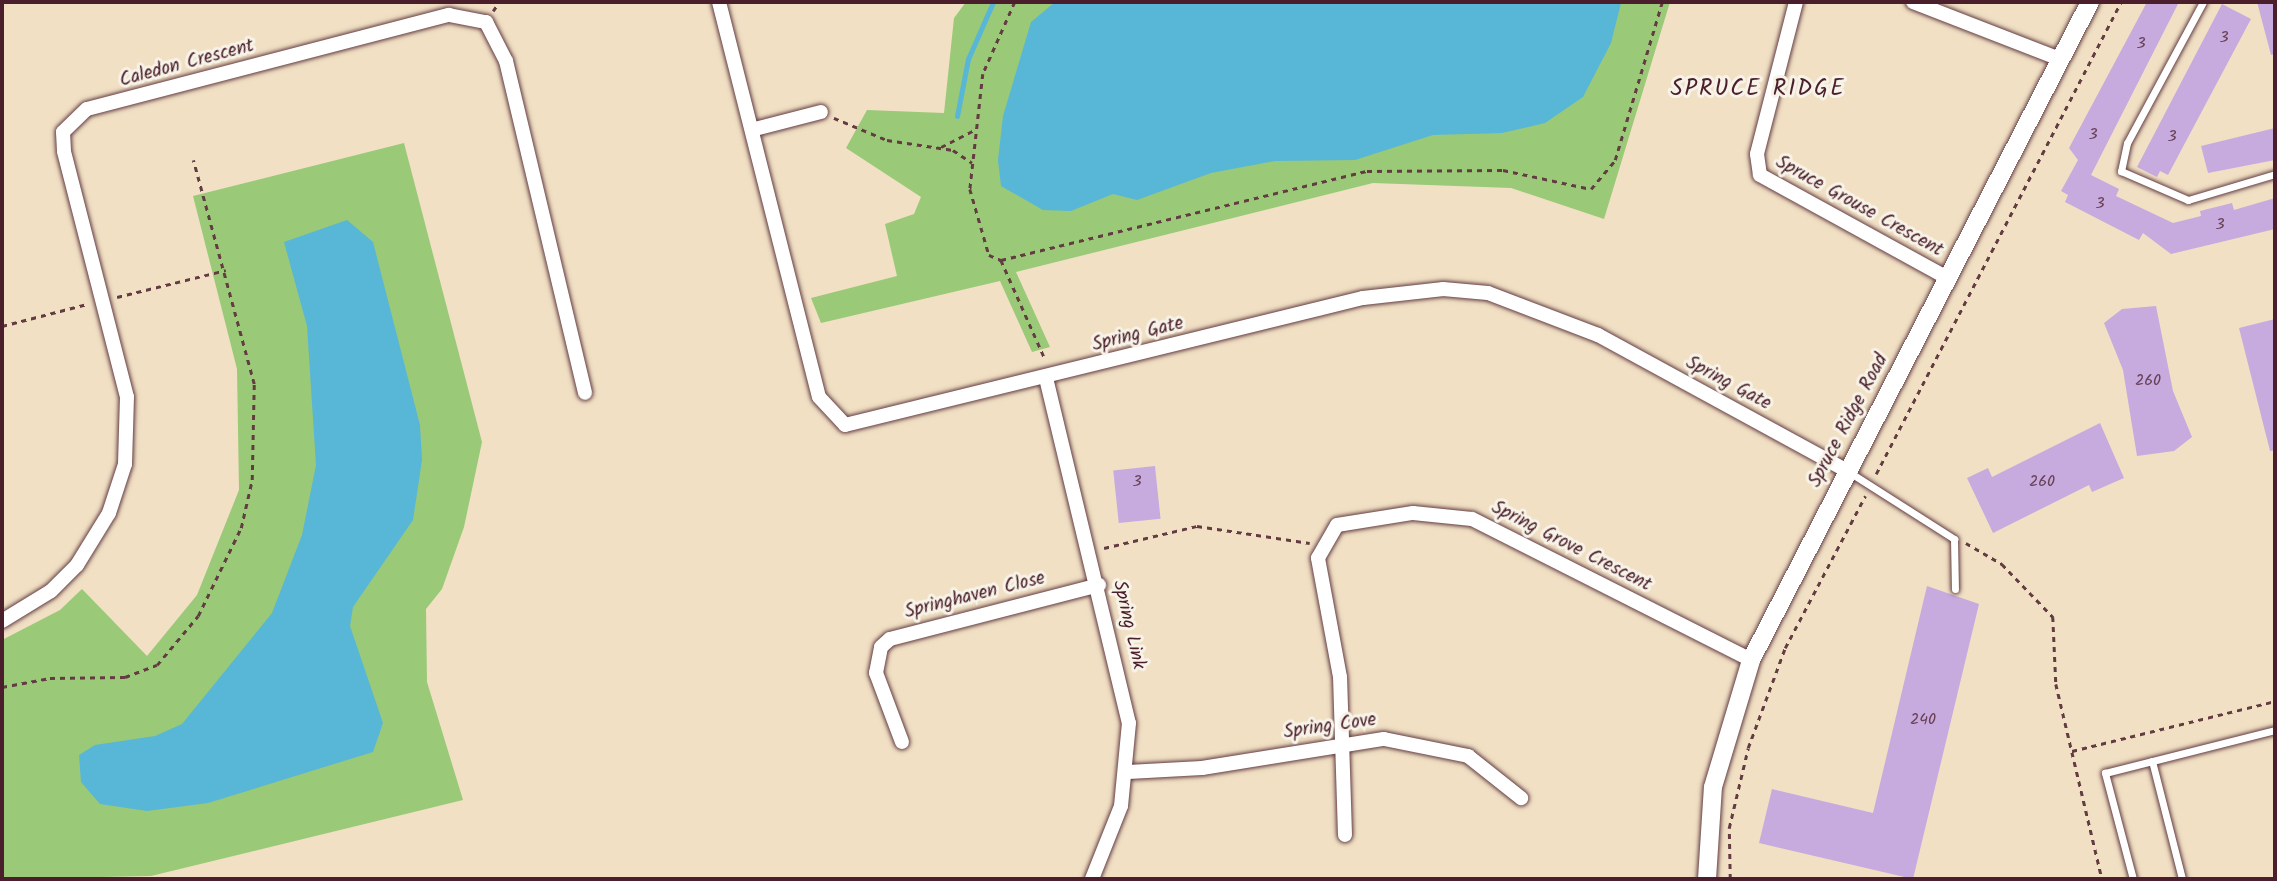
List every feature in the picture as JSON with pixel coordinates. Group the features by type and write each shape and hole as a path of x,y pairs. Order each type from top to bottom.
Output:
{"street":[{"name":"Spring Gate","path":"719,2 754,129 820,397 835,420 858,424 1363,298 1443,289 1488,293 1598,335 1846,470"},
{"name":"Spruce Grouse Crescent","path":"1796,2 1757,154 1760,174 1949,279"},
{"path":"1913,2 2060,59"},
{"name":"Spruce Ridge Road","path":"1707,879 1713,787 1751,660 1846,470 1949,279 2090,2"},
{"name":"Caledon Crescent","path":"2,621 51,591 77,565 119,489 127,397 64,151 72,118 468,15 486,22 506,61 586,393"},
{"path":"754,129 821,112"},
{"name":"Spring Link","path":"1046,378 1099,585 1129,723 1128,772 1109,844 1092,879"},
{"name":"Spring Grove Crescent","path":"1320,545 1337,525 1390,515 1472,519 1751,660"},
{"path":"1320,545 1344,743 1345,835"},
{"name":"Springhaven Close","path":"902,742 876,673 881,647 890,639 1099,585"},
{"name":"Spring Cove","path":"1128,772 1202,768 1344,743 1427,743 1478,761 1521,798"}],"lane":[{"path":"2203,2 2127,143 2121,170 2188,200 2275,174"},
{"path":"1846,470 1954,539 1955,589"},
{"path":"2133,879 2105,773 2275,730"},
{"path":"2152,761 2182,879"}],"path":[{"path":"1015,2 988,54 972,163 978,228 989,256 1001,260 1367,171 1503,170 1591,189 1615,160 1662,2"},
{"path":"1730,879 1729,828 1748,748 1785,648 2121,2"},
{"path":"821,112 887,140 938,148 972,163"},
{"path":"938,148 976,129"},
{"path":"2,687 143,674 174,648 225,569 252,480 257,422 227,270 193,160"},
{"path":"1001,260 1038,337 1046,378"},
{"path":"2,326 227,270"},
{"path":"1090,551 1197,526 1320,545"},
{"path":"1954,539 2002,564 2046,604 2057,632 2056,684 2102,879"},
{"path":"2071,751 2275,701"}],"green space":[{"path":"966,2 1670,2 1604,219 1511,188 1373,183 1016,272 1050,347 1032,352 1000,281 821,323 811,298 897,276 885,224 914,214 921,197 846,148 867,110 944,113 954,18"},
{"path":"404,143 482,442 464,527 442,589 426,609 427,682 463,800 151,876 3,879 2,640 60,610 82,589 147,656 197,595 239,490 237,369 193,196"}],"water":[{"path":"1055,2 1621,3 1611,43 1583,97 1545,123 1502,133 1433,135 1355,160 1275,161 1211,173 1137,200 1113,194 1071,211 1043,210 1001,186 998,160 1003,116 1031,22"},
{"path":"347,220 373,242 420,425 422,460 413,520 353,607 350,626 383,723 373,752 208,803 147,811 100,804 81,782 79,755 95,745 155,736 182,724 272,613 302,535 316,465 307,326 284,242"}],"building":[{"path":"2147,2 2179,2 2091,175 2119,189 2116,196 2173,223 2201,216 2200,211 2232,203 2234,210 2275,198 2275,229 2171,254 2143,233 2139,240 2065,202 2068,195 2061,191 2078,160 2069,148"},
{"path":"2257,2 2275,2 2275,54 2271,55"},
{"path":"2222,4 2251,19 2168,175 2160,171 2157,177 2137,167"},
{"path":"2275,128 2275,160 2208,173 2201,146"},
{"path":"2156,306 2173,391 2192,437 2174,451 2137,456 2123,370 2104,323 2122,309"},
{"path":"2275,319 2275,450 2270,451 2239,328"},
{"path":"2100,423 2124,478 2092,492 2089,485 1993,533 1967,478 1988,468 1992,477"},
{"path":"1155,466 1161,519 1119,523 1113,470"},
{"path":"1927,586 1979,604 1913,879 1759,843 1772,789 1873,813"}],"waterway":[{"path":"957,116 968,59 993,2"}],"district":[{"name":"SPRUCE RIDGE","path":"1758,89"}]}
